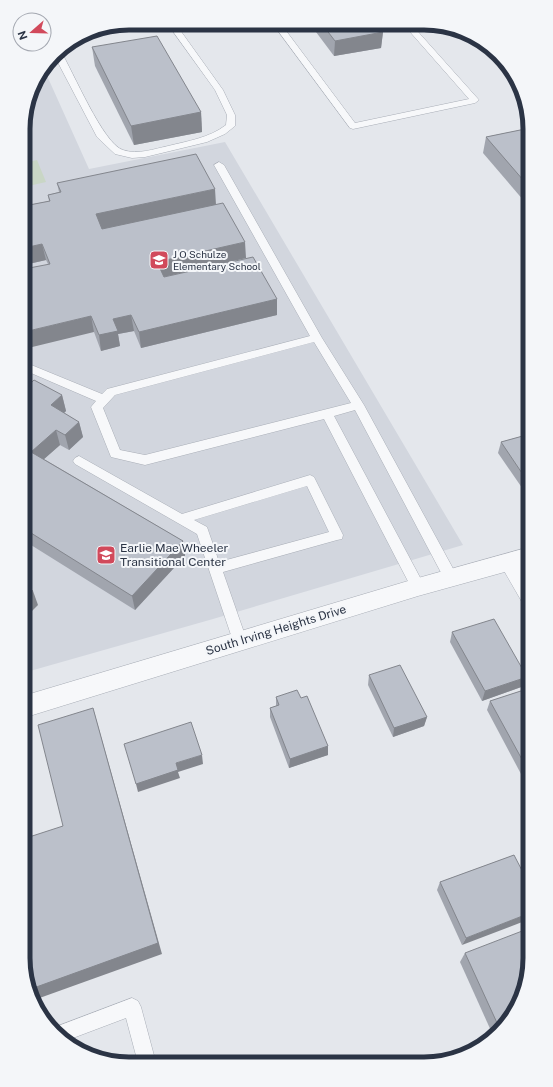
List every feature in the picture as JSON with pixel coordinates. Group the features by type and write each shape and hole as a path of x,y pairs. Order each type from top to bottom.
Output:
{"street":[{"name":"South Irving Heights Drive","path":"30,705 451,578 520,559"},
{"path":"520,559 523,570"}],"lane":[{"path":"60,58 102,138 118,152 132,155 144,154 204,140 222,132 230,126 230,115 219,90 176,30"},
{"path":"281,30 353,126 475,100 412,30"},
{"path":"219,165 317,338 358,405 451,578"},
{"path":"317,338 111,392 98,407 115,454 145,460 358,405"},
{"path":"30,369 104,400"},
{"path":"327,414 418,588"},
{"path":"79,461 202,531 240,641"},
{"path":"181,519 310,480 337,535 215,569"},
{"path":"63,1032 132,1007 145,1057"}],"shaded area":[{"name":"J O Schulze Elementary School","path":"46,74 89,169 225,142 463,545 30,671 30,122 33,103 40,85"}],"green space":[{"path":"37,160 46,182 30,186 30,162"}],"building":[{"path":"327,30 381,30 383,32 335,41"},
{"path":"157,36 201,112 131,126 92,47"},
{"path":"523,129 523,180 486,137"},
{"path":"196,154 215,189 96,214 102,229 223,203 245,242 157,262 164,277 253,257 277,299 139,332 131,315 113,319 118,331 99,335 91,316 30,331 30,268 50,264 42,244 30,247 30,205 50,201 48,195 61,192 57,183"},
{"path":"34,380 62,395 51,405 79,422 65,435 56,430 31,452 183,541 132,596 30,532 30,384"},
{"path":"523,436 523,475 501,442"},
{"path":"494,619 523,670 523,678 485,691 452,632"},
{"path":"400,665 427,717 394,728 369,675"},
{"path":"297,690 301,698 307,696 328,746 290,759 270,708 279,705 276,697"},
{"path":"523,690 523,761 490,701"},
{"path":"93,708 158,943 34,988 30,958 30,837 63,826 38,725"},
{"path":"191,722 202,755 176,763 178,770 136,784 124,744"},
{"path":"514,855 523,872 523,916 466,938 440,882"},
{"path":"523,931 523,965 520,984 510,1008 498,1024 465,953"}],"place":[{"name":"J O Schulze Elementary School","path":"159,260"},
{"name":"Earlie Mae Wheeler Transitional Center","path":"106,555"}]}
